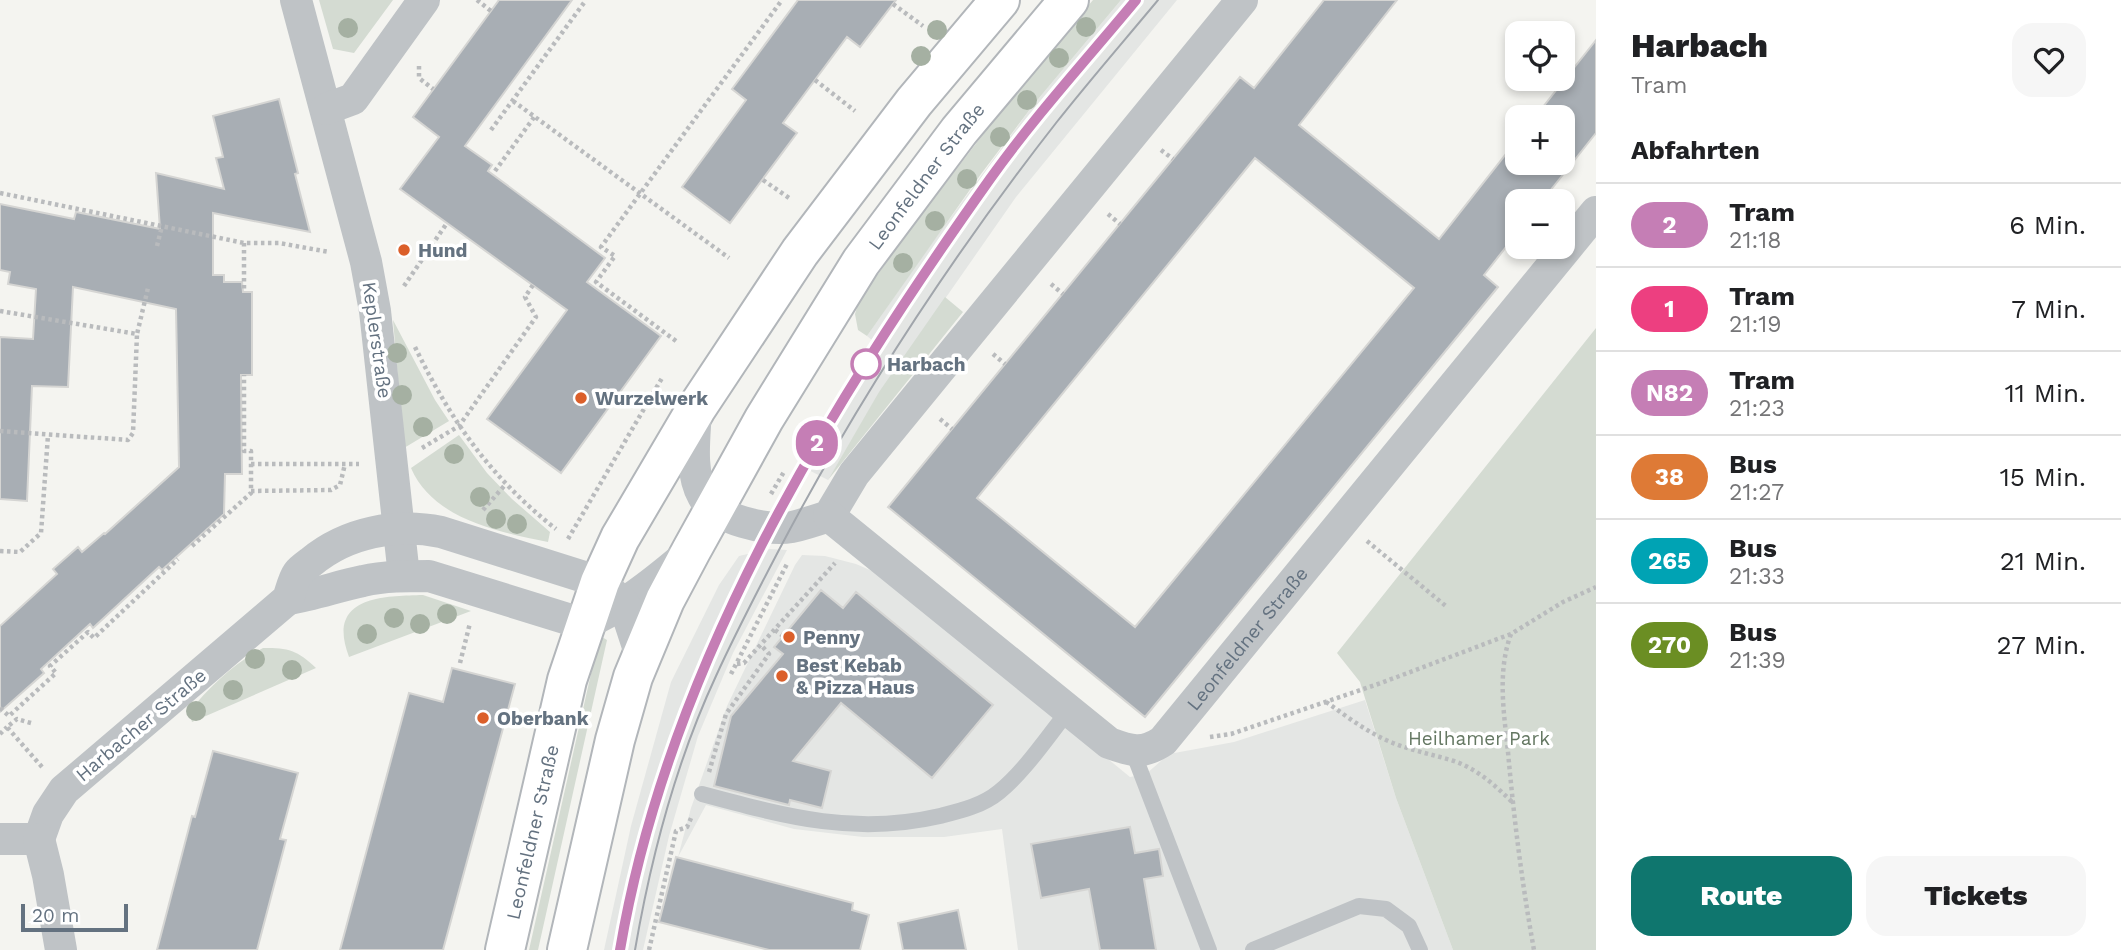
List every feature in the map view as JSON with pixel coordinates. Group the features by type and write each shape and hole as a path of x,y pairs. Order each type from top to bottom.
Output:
{"main road":[{"name":"Leonfeldner Straße","path":"505,950 566,680 584,624 612,593 628,522 696,409 800,252 914,102 1000,0"},
{"name":"Leonfeldner Straße","path":"567,950 615,740 641,656 665,600 764,419 861,262 959,131 1069,0"}],"street":[{"name":"Keplerstraße","path":"296,0 366,262 375,311 404,576"},
{"path":"326,109 353,99 424,0"},
{"path":"696,409 694,465 702,495 715,510 744,522 772,527 791,527 830,516 853,474 1242,0"},
{"name":"Leonfeldner Straße","path":"1133,752 1152,748 1163,741 1596,212"},
{"path":"830,516 1109,743 1133,752"},
{"name":"Harbacher Straße","path":"38,839 48,814 64,790 288,599 298,572 324,552 359,535 417,527 441,532 612,593"},
{"path":"641,656 612,593 651,585 691,551"},
{"name":"Harbacher Straße","path":"288,599 314,595 364,580 429,576 584,624"},
{"path":"0,839 38,839 48,874 61,950"}],"lane":[{"path":"702,794 784,816 844,825 911,823 967,810 998,792 1069,710"},
{"path":"1133,752 1209,950"},
{"path":"1253,950 1359,906 1386,909 1409,926 1420,950"}],"path":[{"path":"477,0 491,11"},
{"path":"491,130 586,0"},
{"path":"676,341 596,282 615,256 601,247 782,0"},
{"path":"893,4 923,26"},
{"path":"419,62 419,78 433,89"},
{"path":"815,80 855,111"},
{"path":"513,101 729,258"},
{"path":"495,171 535,117"},
{"path":"763,180 789,198"},
{"path":"0,193 244,243 279,243 330,252"},
{"path":"403,287 447,223"},
{"path":"157,246 162,226"},
{"path":"244,243 244,292"},
{"path":"419,450 459,426 536,317 525,297 533,285"},
{"path":"0,431 128,440 133,433 137,334 148,288"},
{"path":"0,311 137,334"},
{"path":"410,337 439,395 459,426 505,485 556,528"},
{"path":"568,540 665,379 655,373"},
{"path":"244,375 244,451 251,451 251,491"},
{"path":"0,551 20,552 41,533 48,435"},
{"path":"251,464 367,464"},
{"path":"192,546 251,491 331,490 340,485 345,464"},
{"path":"769,498 785,470"},
{"path":"482,511 505,485"},
{"path":"1343,522 1447,607"},
{"path":"732,674 791,555"},
{"path":"737,664 744,663 842,555"},
{"path":"0,708 9,716 56,673 50,666 88,632 94,638 178,559"},
{"path":"1205,738 1231,734 1326,702 1511,634 1563,602 1596,587"},
{"path":"460,663 471,618"},
{"path":"775,629 783,636"},
{"path":"1511,634 1504,653 1503,694 1520,872 1534,950"},
{"path":"649,950 676,831 687,827 702,794 726,714 769,654 761,645"},
{"path":"1326,702 1386,740 1415,752 1455,762 1474,771 1496,786 1512,803"},
{"path":"0,734 17,719 31,723"},
{"path":"8,727 50,776"}],"shaded area":[{"path":"1121,0 1177,0 1016,197 880,392 828,480 797,464 873,341 867,336 926,251 1034,104"},
{"path":"770,549 787,550 733,653 698,736 669,836 643,950 604,950 631,826 671,682 719,585 739,556"},
{"path":"802,555 825,556 856,564 886,577 1130,777 1146,774 1169,754 1234,742 1365,700 1396,798 1453,950 1018,950 1002,829 944,837 863,837 794,829 706,805 678,857 691,808 727,706"}],"green space":[{"path":"319,0 393,0 354,53 333,49"},
{"path":"1093,0 1121,0 1034,104 981,174 867,336 858,330 855,314 859,301 905,236 1018,89"},
{"path":"945,297 963,312 828,480 879,392"},
{"path":"393,320 449,421 404,448"},
{"name":"Heilhamer Park","path":"1596,328 1596,950 1453,950 1396,798 1360,682 1337,653"},
{"path":"459,435 487,473 550,532 548,542 488,528 469,520 435,500 421,485 411,468"},
{"path":"423,595 471,611 349,657 344,637 345,622 351,611 375,599"},
{"path":"599,638 607,640 538,950 529,950"},
{"path":"263,648 292,651 316,668 192,722 189,712 205,693 232,668"}],"building":[{"path":"499,0 572,0 465,146 492,165 488,171 605,258 587,282 661,336 561,473 487,419 567,310 400,189 439,137 413,117"},
{"path":"798,0 896,0 860,47 847,37 783,123 797,133 730,223 682,187 746,100 732,89"},
{"path":"1324,0 1397,0 1299,125 1439,239 1505,155 1505,175 1563,175 1552,189 1505,189 1505,248 1484,275 1498,287 1145,717 888,507 1240,77 1254,88","holes":["1255,158 1414,288 1135,627 977,498"]},
{"path":"1596,40 1596,133 1575,159 1575,105 1545,105 1556,91 1575,91 1575,67"},
{"path":"279,99 310,232 213,213 213,275 224,275 224,282 242,282 243,292 252,292 252,375 241,375 242,474 225,474 224,514 162,570 159,567 93,628 90,624 41,669 44,673 0,712 0,626 57,574 53,569 78,547 82,552 105,534 179,467 176,309 73,287 68,387 32,386 27,501 0,499 0,337 33,339 36,289 8,284 10,272 0,270 0,204 74,219 76,212 160,229 156,173 224,189 216,158 223,157 213,116"},
{"path":"821,590 843,608 856,592 993,705 932,778 841,703 793,761 831,771 822,808 790,800 789,805 714,786 731,716 783,654 774,647"},
{"path":"452,668 515,684 443,950 340,950 409,693 443,702"},
{"path":"213,751 298,773 280,839 286,840 257,950 157,950 192,816 195,817"},
{"path":"1130,827 1135,853 1159,849 1163,876 1144,879 1156,950 1100,950 1089,889 1041,898 1031,844"},
{"path":"676,857 853,903 852,910 869,915 860,950 769,950 659,922"},
{"path":"958,910 966,950 903,950 898,923"}],"tram line":[{"path":"620,950 643,845 675,743 714,643 761,545 813,450 929,267 1025,133 1136,0"},
{"name":"2","path":"620,950 648,821 687,708 723,626 798,475 883,336 991,178 1136,0"},
{"path":"635,950 666,810 689,742 731,643 810,492 909,329 980,224 1056,123 1158,0"}],"place":[{"name":"Hund","path":"404,250"},
{"name":"Harbach","path":"866,364"},
{"name":"Wurzelwerk","path":"581,398"},
{"name":"Penny","path":"789,637"},
{"name":"Best Kebab & Pizza Haus","path":"782,676"},
{"name":"Oberbank","path":"483,718"}]}
